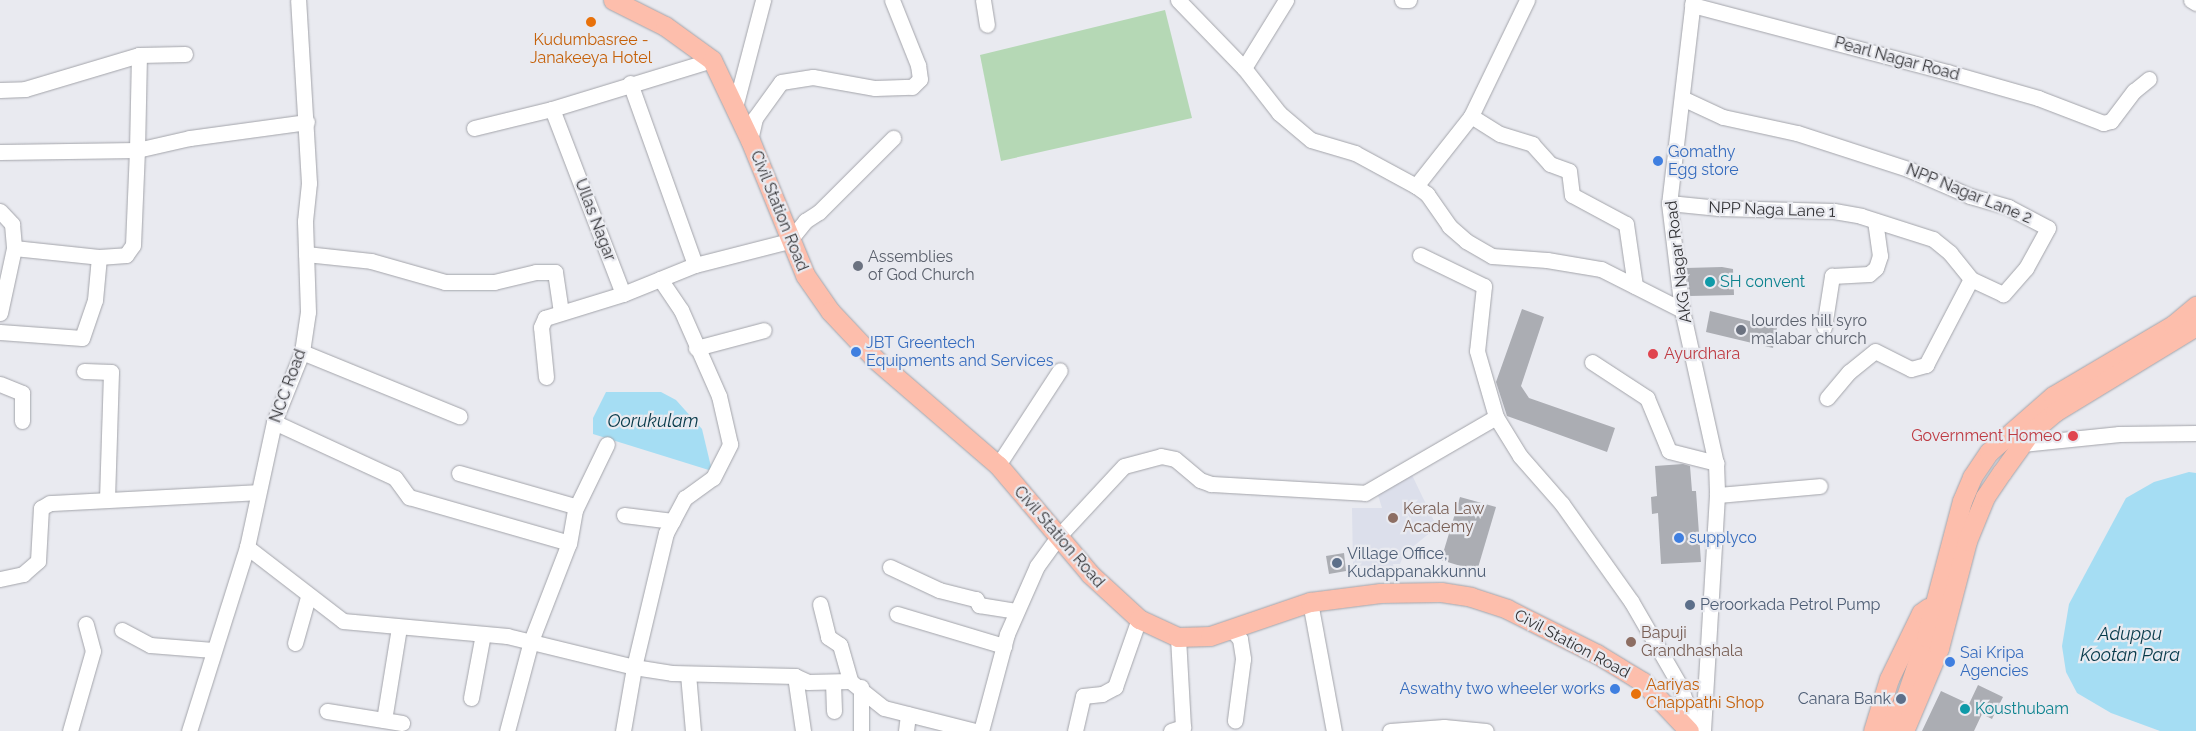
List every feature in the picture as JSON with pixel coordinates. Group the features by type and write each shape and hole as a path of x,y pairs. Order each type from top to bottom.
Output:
{"main road":[{"name":"Civil Station Road","path":"613,0 665,26 712,60 750,140 789,241 805,275 830,311 875,359 998,465 1090,574 1139,619 1178,638 1210,636 1310,602 1380,593 1441,592 1507,609 1597,654 1643,682 1688,731"},
{"path":"2096,380 2173,325 2196,306"},
{"path":"1888,731 1905,699 1941,608 1972,477 1990,452 2016,438 2053,396 2096,380 2196,326"},
{"path":"1873,731 1889,679 1921,613 1941,608"},
{"path":"1904,731 1939,648 1941,608"}],"street":[{"name":"NCC Road","path":"189,731 247,547 274,422 302,352 308,312 306,254 307,122 298,0"},
{"path":"735,107 763,0"},
{"path":"750,140 756,118 780,82 813,78 874,88 912,87 920,79 918,65 892,0"},
{"path":"983,0 987,25"},
{"path":"1178,0 1244,68 1279,114 1311,140 1355,153 1416,186 1427,194 1450,226 1492,256 1547,260 1601,269 1682,310"},
{"path":"1244,68 1286,0"},
{"path":"1402,0 1409,0"},
{"path":"1416,186 1471,116 1527,0"},
{"path":"2191,0 2196,3"},
{"name":"AKG Nagar Road","path":"1692,3 1669,203 1682,310 1716,463 1717,495 1703,731"},
{"name":"Pearl Nagar Road","path":"1692,3 2038,98 2099,121 2110,121 2134,91 2149,79"},
{"path":"0,90 25,89 139,55 185,54"},
{"path":"14,248 99,258 126,255 133,245 138,150 139,55"},
{"path":"474,128 552,109 630,83 712,60"},
{"path":"630,83 695,265"},
{"name":"NPP Nagar Lane 2","path":"1682,98 1723,117 1797,133 1908,169 1970,196 2008,207 2048,228 2043,242 2003,294 1971,279"},
{"name":"Ullas Nagar","path":"552,109 623,294"},
{"path":"1471,116 1500,134 1532,144 1550,164 1569,171 1572,195 1626,224 1636,286"},
{"path":"0,152 138,150 190,138 307,122"},
{"path":"546,376 541,324 545,318 623,294 695,265 789,241 804,221 819,212 894,138"},
{"name":"NPP Naga Lane 1","path":"1669,203 1719,208 1834,211 1875,221 1933,239 1950,253 1971,279"},
{"path":"0,211 12,224 14,248 0,313"},
{"path":"1824,327 1832,276 1869,274 1876,268 1880,256 1875,221"},
{"path":"306,254 371,261 445,282 494,282 536,272 555,272 561,312"},
{"path":"1420,255 1484,286 1477,351 1496,417 1520,456 1562,504 1631,601 1680,686 1696,731"},
{"path":"0,332 82,338 95,300 99,258"},
{"path":"623,731 634,666 666,533 685,498 713,478 730,444 719,396 696,348 681,310 660,279"},
{"path":"1827,398 1849,372 1875,352 1911,369 1926,365 1971,279"},
{"path":"696,348 764,330"},
{"path":"302,352 459,416"},
{"path":"1592,362 1647,398 1669,451 1716,463"},
{"path":"998,465 1060,370"},
{"path":"84,371 111,372 107,498"},
{"path":"0,384 22,393 22,421"},
{"path":"981,731 1004,646 1016,611 1037,566 1058,538 1124,466 1141,460 1175,459 1200,480 1211,484 1365,492 1496,417"},
{"path":"274,422 395,478 409,497 569,543"},
{"path":"2016,438 2196,433"},
{"path":"507,731 531,642 569,543 575,510 606,444"},
{"path":"459,473 574,506 575,510"},
{"path":"1717,495 1820,486"},
{"path":"0,578 23,574 38,561 44,506 107,498 258,492"},
{"path":"624,515 673,521"},
{"path":"247,547 308,597 342,621 483,634 531,642 634,666 688,674 795,676 808,682 855,684 874,703 908,714 975,731"},
{"path":"890,567 939,590 976,599 979,605 1016,611"},
{"path":"295,643 308,597"},
{"path":"1310,602 1334,731"},
{"path":"820,604 828,637 840,645 855,684 861,731"},
{"path":"897,614 1004,646"},
{"path":"1075,731 1083,696 1102,694 1115,687 1139,619"},
{"path":"70,731 93,651 86,624"},
{"path":"384,720 399,627"},
{"path":"122,630 150,645 214,650"},
{"path":"1232,630 1240,639 1243,659 1235,720"},
{"path":"471,698 483,634"},
{"path":"1171,731 1183,726 1178,638"},
{"path":"688,674 693,731"},
{"path":"795,676 803,731"},
{"path":"833,682 834,711"},
{"path":"326,710 402,723"},
{"path":"906,731 908,714"},
{"path":"1390,731 1444,727 1486,731"}],"shaded area":[{"name":"Kerala Law Academy","path":"1412,475 1437,527 1404,554 1400,564 1393,564 1395,574 1370,575 1368,569 1353,568 1352,508 1382,508 1377,492"}],"green space":[{"path":"1165,10 1192,118 1001,161 980,55"}],"water":[{"name":"Oorukulam","path":"606,392 661,392 676,400 702,429 712,471 593,434 593,418"},
{"name":"Aduppu Kootan Para","path":"2189,472 2196,473 2196,731 2160,731 2111,713 2077,693 2066,672 2062,646 2069,604 2126,498 2154,482"}],"building":[{"name":"SH convent","path":"1722,267 1733,269 1734,295 1690,296 1686,268"},
{"path":"1522,309 1544,317 1521,386 1529,398 1615,428 1607,452 1507,416 1496,382"},
{"name":"lourdes hill syro malabar church","path":"1710,311 1777,328 1773,348 1706,332"},
{"name":"supplyco","path":"1683,464 1690,466 1692,491 1696,491 1701,562 1661,564 1658,513 1652,514 1651,497 1657,496 1655,466"},
{"path":"1460,497 1496,507 1477,571 1441,560"},
{"name":"Village Office, Kudappanakkunnu","path":"1344,553 1346,571 1329,574 1326,556"},
{"name":"Kousthubam","path":"1978,685 2003,697 1992,719 1982,714 1974,731 1922,731 1941,691 1969,704"}],"place":[{"name":"Kudumbasree - Janakeeya Hotel","path":"591,22"},
{"name":"Gomathy Egg store","path":"1658,161"},
{"name":"Assemblies of God Church","path":"858,266"},
{"name":"SH convent","path":"1710,282"},
{"name":"lourdes hill syro malabar church","path":"1741,330"},
{"name":"JBT Greentech Equipments and Services","path":"856,352"},
{"name":"Ayurdhara","path":"1653,354"},
{"name":"Government Homeo","path":"2073,436"},
{"name":"Kerala Law Academy","path":"1393,518"},
{"name":"supplyco","path":"1679,538"},
{"name":"Village Office, Kudappanakkunnu","path":"1337,563"},
{"name":"Peroorkada Petrol Pump","path":"1690,605"},
{"name":"Bapuji Grandhashala","path":"1631,642"},
{"name":"Sai Kripa Agencies","path":"1950,662"},
{"name":"Aswathy two wheeler works","path":"1615,689"},
{"name":"Aariyas Chappathi Shop","path":"1636,694"},
{"name":"Canara Bank","path":"1901,699"},
{"name":"Kousthubam","path":"1965,709"}]}
